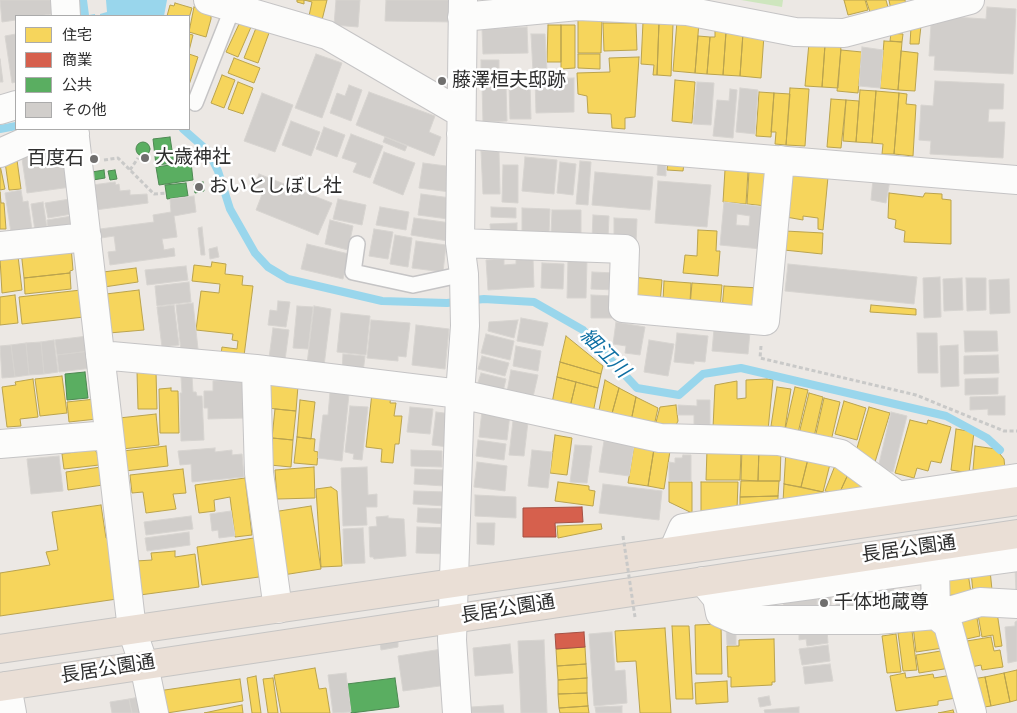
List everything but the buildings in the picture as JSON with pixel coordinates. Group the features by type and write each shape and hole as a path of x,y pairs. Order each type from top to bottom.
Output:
{"highway":[{"name":"長居公園通","path":"0,649 1017,501"},
{"name":"長居公園通","path":"4,686 453,618 710,589 1017,534"}],"street":[{"path":"65,0 66,15"},
{"path":"456,713 452,640 460,394 465,326 460,242 462,8 688,5 796,32 844,33 970,0"},
{"path":"220,4 327,35 461,124 780,160 1017,180"},
{"path":"0,110 15,105"},
{"path":"0,152 28,141 74,131 132,630 144,665 154,713"},
{"path":"460,242 625,249 624,308 765,321 780,160"},
{"path":"0,246 87,237"},
{"path":"100,355 256,369 460,394 660,438 779,441 840,454 898,495"},
{"path":"256,369 259,473 278,609"},
{"path":"0,444 108,435"},
{"path":"673,551 683,528 1017,478"},
{"path":"1017,557 934,568 710,589 720,613 736,620 877,620 936,615 980,602 1017,604"},
{"path":"934,568 936,615 948,625 972,713"},
{"path":"4,686 12,713"}],"lane":[{"path":"195,103 220,4"},
{"path":"357,244 353,272 414,285 464,284"}],"path":[{"path":"79,164 118,158 154,194 166,192"},
{"path":"130,170 138,158"},
{"path":"765,321 760,358 916,395 1004,431 1017,431"},
{"path":"623,536 635,616"}],"green space":[{"path":"741,0 783,0 782,7"}],"water":[{"path":"74,0 87,0 89,15 75,15"},
{"path":"106,0 167,0 164,15 100,15 107,12"}],"waterway":[{"name":"細江川","path":"0,129 15,126"},
{"name":"細江川","path":"184,130 208,151 218,171 230,209 255,253 268,267 288,279 382,301 447,303 484,299 534,302 583,330 637,388 679,395 703,374 741,368 946,416 987,438 1000,450"}],"place":[{"name":"藤澤桓夫邸跡","path":"442,81"},
{"name":"大歳神社","path":"145,158"},
{"name":"百度石","path":"94,159"},
{"name":"おいとしぼし社","path":"199,187"},
{"name":"千体地蔵尊","path":"824,603"}]}
